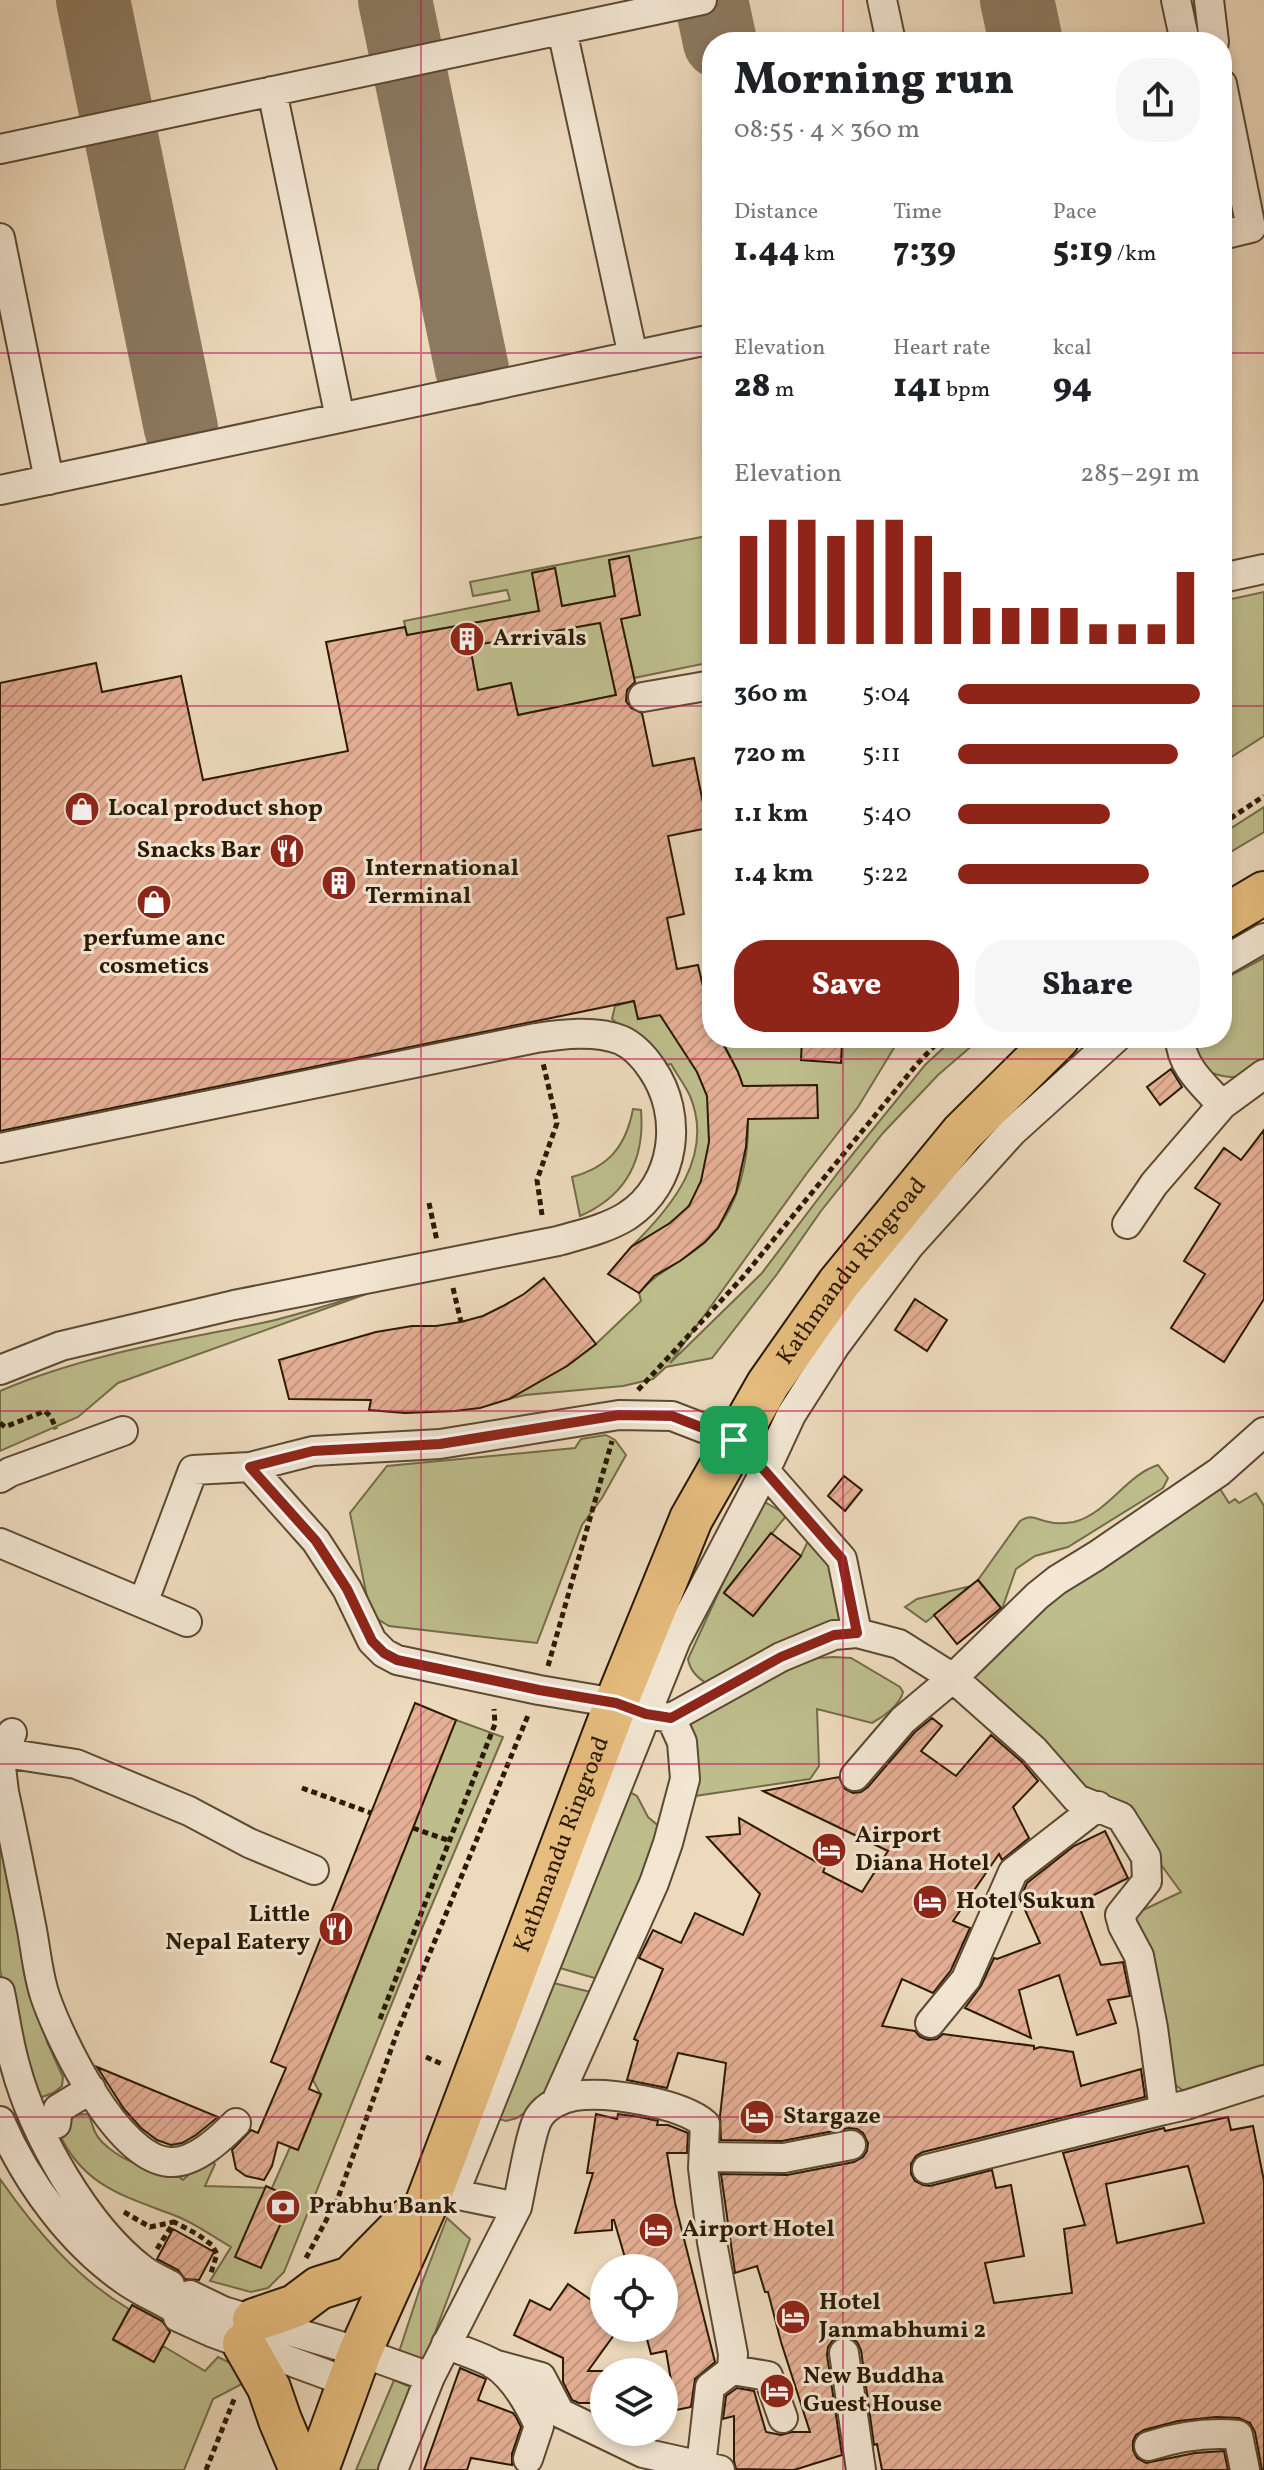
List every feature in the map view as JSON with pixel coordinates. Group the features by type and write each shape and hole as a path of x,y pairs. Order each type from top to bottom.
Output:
{"highway":[{"path":"1232,912 1264,893"},
{"name":"Kathmandu Ringroad","path":"317,2470 355,2368 441,2197 644,1712 691,1519 768,1384 830,1296 962,1133 1048,1048"},
{"path":"301,2470 249,2332 295,2306 319,2288 351,2278 441,2197"}],"street":[{"path":"0,149 702,0"},
{"path":"882,0 889,32"},
{"path":"1176,0 1183,32"},
{"path":"1209,0 1213,32"},
{"path":"562,30 633,356"},
{"path":"272,91 340,418"},
{"path":"1232,134 1251,228 1232,227"},
{"path":"0,238 49,480"},
{"path":"0,490 702,341"},
{"path":"1232,576 1264,569"},
{"path":"643,697 702,687"},
{"path":"1232,956 1264,938"},
{"path":"0,1148 549,1036 606,1035 636,1050 662,1084 672,1124 669,1158 661,1177 628,1215 602,1229 558,1241 234,1305 61,1346 0,1355"},
{"path":"644,1712 676,1640 791,1415 835,1346 910,1245 1012,1132 1105,1048"},
{"path":"1180,1048 1193,1074 1222,1105"},
{"path":"1127,1224 1154,1184 1222,1105 1264,1074"},
{"path":"0,1370 61,1346"},
{"path":"143,1603 193,1470 250,1467 313,1451 440,1444 619,1415 672,1416 734,1440 842,1559 857,1633"},
{"path":"0,1478 123,1431"},
{"path":"855,1776 903,1720 953,1678 1037,1596 1219,1472 1264,1432"},
{"path":"250,1467 316,1541 347,1589 372,1641 384,1653 397,1660 644,1712 682,1742 685,1779 654,1883 556,2102 537,2119 517,2207 430,2377 393,2470"},
{"path":"0,1543 187,1622"},
{"path":"644,1712 834,1635 857,1633 899,1644 953,1678 1034,1750 1077,1799 1121,1817 1146,1857 1147,1881 1120,1915 1141,1966 1164,2110"},
{"path":"12,1733 5,1753 76,1764 189,1811 249,1843 314,1870"},
{"path":"0,1759 45,1995 65,2041 107,2115 127,2140 145,2154 169,2162 185,2159 219,2140 236,2123"},
{"path":"930,2023 966,1979 1013,1872 1098,1806"},
{"path":"0,1992 14,2064 52,2158 91,2216 121,2249 178,2301"},
{"path":"927,2169 1186,2105 1264,2080"},
{"path":"56,2124 58,2109 91,2089"},
{"path":"556,2102 576,2096 634,2097 696,2116 705,2124 703,2168 712,2242 733,2354 732,2370"},
{"path":"0,2121 19,2162 66,2226 101,2261 129,2283 178,2301 223,2311 249,2332 355,2368 430,2377"},
{"path":"704,2157 784,2158 851,2145"},
{"path":"441,2197 517,2207"},
{"path":"446,2344 493,2364 541,2377 560,2413 643,2453 710,2468 710,2387 732,2370 768,2376 783,2418"},
{"path":"844,2353 861,2470"},
{"path":"493,2364 522,2394 539,2426 528,2459"},
{"path":"1149,2446 1172,2439 1220,2433 1238,2435 1245,2470"}],"path":[{"path":"1232,817 1264,796"},
{"path":"528,1218 543,1215 537,1180 557,1123 543,1062"},
{"path":"429,1203 435,1236 450,1233"},
{"path":"0,1423 5,1427 45,1411"},
{"path":"380,2019 495,1724 494,1703 506,1683"},
{"path":"302,1788 371,1813"},
{"path":"413,1828 450,1841"},
{"path":"206,2470 239,2388"}],"green space":[{"path":"702,537 702,664 634,678 630,659 609,662 616,695 518,715 511,683 486,688 492,720 483,722 470,646 640,615 629,556 609,561 615,596 562,606 555,569 533,572 539,611 424,632 426,734 404,621 510,600 507,590 473,596 470,582"},
{"path":"1264,592 1264,736 1232,757 1232,599"},
{"path":"1264,807 1264,832 1232,851 1232,828"},
{"path":"1264,958 1264,1060 1249,1072 1236,1077 1204,1070 1195,1048 1232,1048 1232,975"},
{"path":"634,1001 638,1019 660,1015 687,1053 707,1095 710,1122 708,1153 694,1197 675,1220 631,1247 674,1198 693,1160 697,1139 690,1096 671,1064 664,1065 612,1019 615,1006"},
{"path":"726,1048 894,1048 858,1107 670,1363 762,1273 925,1065 943,1048 969,1048 938,1075 883,1133 712,1358 666,1367 653,1379 623,1386 509,1399 567,1366 596,1344 641,1301 639,1293 647,1285 690,1254 720,1225 738,1187 747,1145 746,1103 735,1065"},
{"path":"633,1109 641,1110 636,1160 621,1187 610,1198 580,1216 572,1177 596,1167 614,1153 626,1134"},
{"path":"369,1293 118,1383 78,1417 0,1451 0,1391 96,1358 275,1320"},
{"path":"606,1435 615,1440 626,1455 602,1498 582,1525 537,1643 389,1626 370,1612 350,1513 387,1466 575,1448 581,1439"},
{"path":"1158,1465 1168,1478 1163,1488 1068,1547 1035,1556 1016,1569 1002,1609 978,1580 1020,1521 1031,1517 1052,1523 1074,1522 1097,1511 1136,1477"},
{"path":"1217,1484 1229,1503 1235,1499 1239,1503 1256,1493 1264,1506 1264,2075 1189,2095 1174,2084 1134,1926 1133,1911 1141,1911 1181,1892 1112,1798 1081,1793 974,1684 972,1674 1031,1613"},
{"path":"763,1501 787,1515 724,1592 754,1615 801,1556 814,1528 863,1611 708,1684 695,1674 688,1659"},
{"path":"971,1586 926,1622 905,1607 917,1599"},
{"path":"818,1658 851,1658 900,1687 903,1692 898,1701 872,1723 817,1709 819,1766 810,1779 688,1797 682,1736 698,1706 795,1666"},
{"path":"456,1720 503,1737 423,1926 284,2272 268,2288 251,2292 210,2281 231,2247 183,2219 106,2187 79,2165 58,2131 72,2115 88,2114 103,2143 136,2164 168,2171 183,2180 208,2157 215,2164 205,2186 272,2188 290,2147 298,2150 321,2095 313,2080"},
{"path":"624,1789 637,1796 648,1817 667,1833 605,1981 553,1966"},
{"path":"0,1802 14,1889 47,2042 63,2077 62,2086 42,2097 36,2091 0,1970"},
{"path":"545,1981 599,1994 552,2093 517,2118 506,2121 496,2118"},
{"path":"0,2179 58,2251 91,2283 129,2309 113,2340 153,2362 163,2346 205,2371 218,2357 257,2376 213,2399 184,2470 0,2470"},
{"path":"447,2218 470,2239 424,2362 399,2352"},
{"path":"394,2380 425,2393 394,2470 356,2470"}],"building":[{"name":"International Terminal","path":"629,556 640,615 621,619 635,682 627,690 626,701 631,708 642,713 653,766 694,758 702,798 702,829 668,836 684,914 667,918 677,969 698,965 702,982 702,1048 725,1048 743,1086 817,1085 818,1118 748,1119 746,1147 736,1193 718,1228 705,1242 654,1276 639,1293 608,1274 631,1247 670,1223 689,1206 701,1181 709,1142 707,1096 697,1072 660,1015 638,1019 634,1001 0,1131 0,683 96,663 102,692 181,676 203,780 348,751 326,642 405,627 407,635 539,611 532,573 555,568 562,606 615,596 609,560","holes":["600,623 616,695 518,715 511,683 478,690 470,646"]},
{"path":"802,1048 842,1048 841,1063 801,1060"},
{"path":"1171,1069 1182,1087 1160,1105 1147,1087"},
{"path":"1264,1130 1264,1299 1224,1362 1171,1328 1205,1274 1184,1261 1220,1204 1195,1188 1224,1148 1241,1160"},
{"path":"544,1278 596,1344 567,1366 509,1399 480,1408 405,1413 369,1410 371,1400 289,1399 279,1360 376,1332 436,1326 483,1316 524,1294"},
{"path":"915,1299 947,1320 927,1351 895,1330"},
{"path":"844,1476 862,1490 845,1511 828,1496"},
{"path":"771,1533 801,1556 753,1616 724,1593"},
{"path":"978,1580 1001,1608 957,1644 934,1615"},
{"path":"415,1703 456,1720 309,2089 321,2094 298,2150 278,2142 272,2166 264,2180 246,2176 236,2169 232,2150 251,2130 258,2133 286,2068 271,2062"},
{"path":"932,1718 942,1726 921,1751 956,1776 991,1735 1038,1781 1013,1807 1029,1838 1002,1860 999,1854 953,1921 970,1928 951,1970 933,1993 902,1979 882,2026 915,2031 928,2040 937,2039 943,2034 1073,2052 1081,2086 1141,2069 1145,2097 923,2152 911,2164 911,2174 915,2181 930,2186 992,2170 996,2188 1011,2185 1024,2256 985,2263 994,2303 1072,2293 1064,2229 1085,2225 1063,2153 1164,2128 1165,2131 1228,2117 1231,2130 1253,2126 1264,2181 1264,2470 1250,2423 1239,2418 1216,2417 1178,2421 1144,2430 1136,2435 1133,2450 1137,2458 1146,2463 1195,2453 1224,2451 1228,2470 882,2470 877,2444 874,2445 861,2350 857,2342 842,2336 833,2340 827,2355 842,2455 794,2470 736,2469 734,2416 723,2419 726,2396 737,2388 754,2391 766,2432 781,2435 810,2432 768,2292 765,2292 757,2266 735,2273 721,2174 787,2175 854,2162 863,2157 868,2143 863,2133 849,2128 782,2141 721,2140 720,2116 726,2063 678,2053 667,2088 627,2080 638,2041 634,2039 663,1969 639,1958 653,1930 681,1943 695,1913 743,1935 760,1894 707,1837 740,1834 739,1818 825,1867 823,1872 862,1892 888,1851 763,1791 839,1777 845,1789 853,1793 861,1792 915,1732","holes":["1188,2166 1204,2223 1117,2243 1106,2184"]},
{"path":"1105,1831 1128,1878 1078,1903 1101,1965 1123,1962 1130,1996 1108,2000 1116,2023 1077,2035 1059,1975 1019,1990 1031,2038 965,2008 981,1986 994,1958 1040,1943 1020,1899 1027,1883 1074,1846"},
{"path":"97,2067 218,2117 182,2143 171,2145 157,2140 124,2109"},
{"path":"596,2114 617,2119 618,2114 640,2117 688,2133 687,2153 667,2153 675,2203 715,2362 695,2379 691,2407 678,2410 678,2358 667,2358 666,2351 651,2354 648,2342 678,2342 678,2254 624,2254 614,2220 612,2230 575,2233 593,2173 587,2173"},
{"path":"266,2186 292,2198 261,2268 235,2257"},
{"path":"173,2229 214,2252 199,2280 185,2279 178,2270 157,2259"},
{"path":"568,2284 590,2299 590,2342 609,2342 597,2358 590,2358 590,2403 572,2400 563,2382 563,2358 514,2335 530,2300 550,2310"},
{"path":"132,2305 162,2321 170,2332 154,2362 113,2339"},
{"path":"460,2368 486,2379 478,2400 513,2413 516,2417 521,2427 512,2454 512,2465 471,2458 467,2470 424,2470"}],"taxiway":[{"path":"93,0 181,428"},
{"path":"395,0 472,369"},
{"path":"711,0 718,32"},
{"path":"1017,0 1024,32"}],"place":[{"name":"Arrivals","path":"467,639"},
{"name":"Local product shop","path":"82,809"},
{"name":"Snacks Bar","path":"287,851"},
{"name":"International Terminal","path":"339,883"},
{"name":"perfume anc cosmetics","path":"154,902"},
{"name":"Airport Diana Hotel","path":"829,1850"},
{"name":"Hotel Sukun","path":"930,1902"},
{"name":"Little Nepal Eatery","path":"336,1929"},
{"name":"Stargaze","path":"757,2117"},
{"name":"Prabhu Bank","path":"283,2207"},
{"name":"Airport Hotel","path":"656,2230"},
{"name":"Hotel Janmabhumi 2","path":"793,2317"},
{"name":"New Buddha Guest House","path":"777,2391"}],"route":[{"path":"619,1415 672,1416 734,1440 842,1559 857,1633 834,1635 781,1657 671,1718 646,1714 616,1703 397,1660 384,1653 372,1641 347,1589 316,1541 250,1467 313,1451 440,1444 619,1415"}]}
